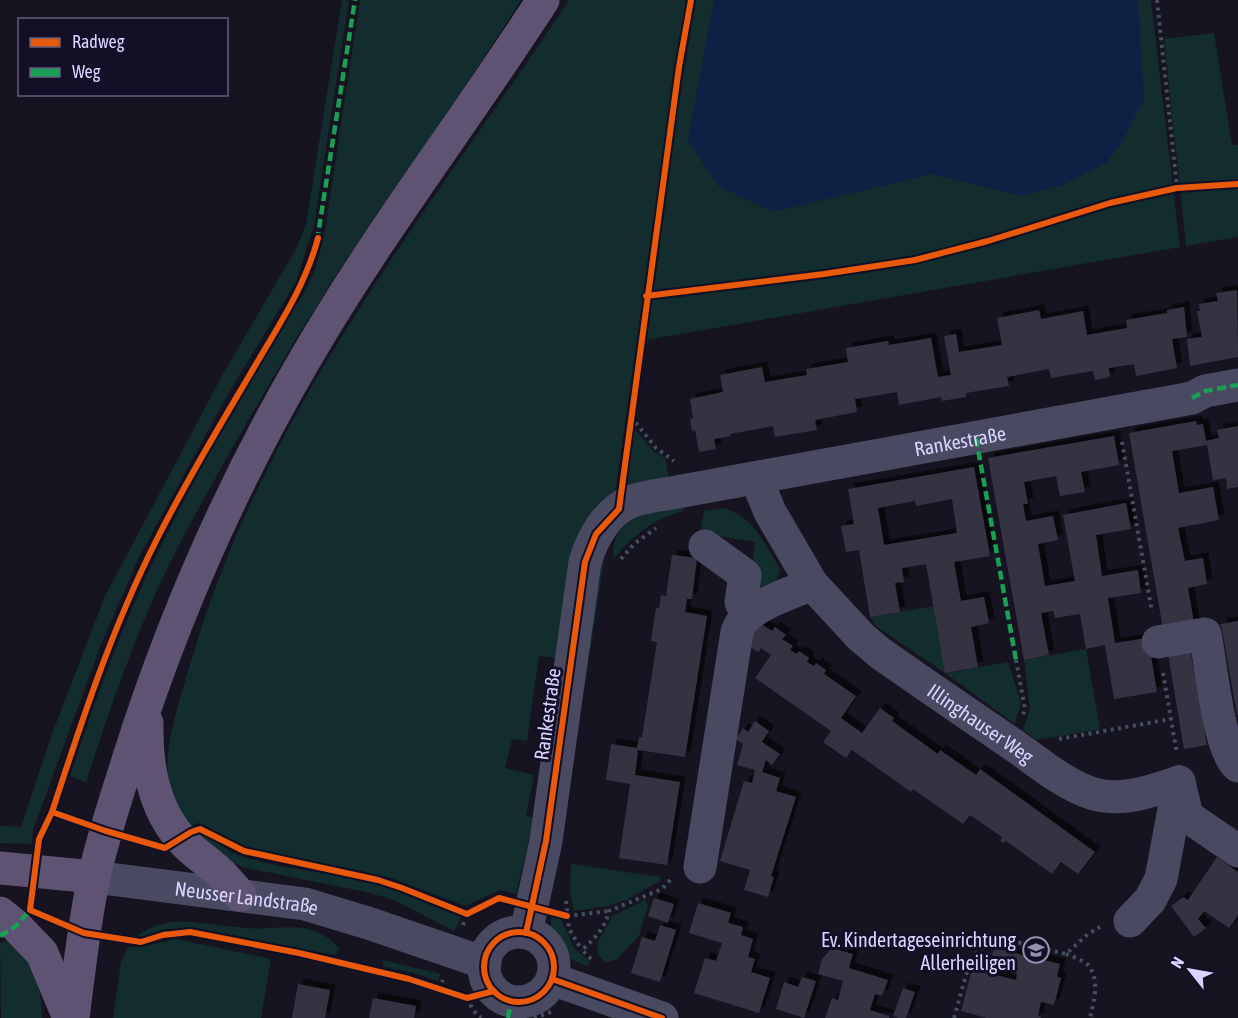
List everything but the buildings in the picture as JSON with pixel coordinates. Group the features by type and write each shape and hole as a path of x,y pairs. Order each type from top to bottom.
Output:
{"main road":[{"path":"71,1018 94,877 110,818 147,700 173,629 217,526 304,360 424,175 543,0"},
{"path":"147,700 150,774 166,818 181,839 213,866 240,895"},
{"name":"Neusser Landstraße","path":"0,868 94,877"},
{"path":"0,913 42,953 71,1018"}],"street":[{"name":"Rankestraße","path":"497,983 546,841 585,562 589,547 602,526 619,509 630,502 1192,398 1205,391 1238,385"},
{"name":"Illinghauser Weg","path":"756,478 770,512 812,584 861,637 923,683 1072,784 1095,794 1120,796 1149,793 1179,782"},
{"path":"705,546 745,575 741,602 747,615"},
{"path":"700,867 736,632 740,621 750,612 812,584"},
{"path":"1158,642 1205,634 1221,729 1233,762 1238,766"},
{"path":"1179,782 1187,816 1238,851"},
{"path":"1130,921 1150,900 1161,879 1179,782"},
{"name":"Neusser Landstraße","path":"94,877 305,904 368,923 497,983 538,938 547,946 552,955 554,968 552,979"},
{"path":"497,983 520,1002 537,997 547,988 552,979 662,1018"}],"path":[{"path":"1157,0 1177,189"},
{"path":"1116,412 1177,749 1179,782"},
{"path":"631,417 656,448 705,487"},
{"path":"614,567 634,544 659,526"},
{"path":"1016,660 1025,709 1014,745 1033,744 1171,719"},
{"path":"591,993 600,965 582,950 569,929 567,916 609,911 662,889 674,875 700,867"},
{"path":"582,950 597,937 606,922 609,911"},
{"path":"467,914 484,922 497,983"},
{"path":"1066,954 1088,934 1108,923 1130,921"},
{"path":"954,1018 970,962 991,936 1066,954 1087,963 1093,973 1095,985 1090,1018"}],"green space":[{"path":"342,0 349,0 314,225 296,282 231,389 139,557 100,647 33,830 32,844 0,843 0,826 21,827 50,739 105,596 223,374 297,247 306,224"},
{"path":"360,0 521,0 307,321 206,494 166,571 147,614 119,685 86,782 70,776 127,619 175,518 239,402 306,289 316,267 324,236"},
{"path":"569,0 686,0 615,493 592,513 577,539 556,658 539,656 527,741 512,739 505,768 534,775 526,816 534,818 516,894 500,890 465,906 391,878 250,848 226,839 198,823 189,827 178,808 171,788 168,774 169,747 193,655 224,565 263,478 307,395 356,314 408,235"},
{"path":"696,0 1151,0 1180,247 646,340 679,100"},
{"path":"1214,33 1232,145 1238,145 1238,237 1186,246 1164,39"},
{"path":"633,427 654,452 665,458 669,479 625,487"},
{"path":"685,504 683,511 661,519 643,530 613,560 616,539 629,521 646,512"},
{"path":"723,508 743,517 764,541 780,569 775,587 754,595 749,587 755,542 700,533 704,511"},
{"path":"605,554 582,703 577,701 592,589"},
{"path":"934,606 946,673 1008,662 1021,703 1015,724 877,627 870,617"},
{"path":"1086,649 1100,729 1037,740 1023,730 1030,709 1024,660"},
{"path":"196,834 207,836 231,852 251,859 375,884 412,896 462,917 454,931 394,900 366,892 246,868 229,862"},
{"path":"571,864 661,877 660,881 626,900 607,906 574,911 570,892"},
{"path":"645,900 648,906 639,936 617,959 605,963 598,954 597,944 612,916"},
{"path":"551,916 560,917 574,948 589,961 588,966 571,959 559,948 552,934"},
{"path":"171,922 254,928 304,928 323,935 339,949 335,955 194,929 165,929 142,938 135,937 151,927"},
{"path":"14,939 35,976 42,1018 1,1018 0,943"},
{"path":"176,939 271,959 261,1018 113,1018 121,962 128,947 145,946"},
{"path":"383,960 441,974 438,981 385,967"}],"water":[{"path":"714,0 1138,0 1144,99 1121,143 1106,163 1065,184 1023,196 930,174 774,212 718,186 688,140"}],"marked path":[{"path":"317,241 355,0"},
{"path":"1192,398 1205,391 1238,385"},
{"path":"976,438 1016,660"},
{"path":"0,936 16,926 30,910"},
{"path":"508,1018 511,1001"}],"cycle path":[{"path":"526,933 546,841 585,562 596,534 619,509 679,67 691,0"},
{"path":"646,296 824,274 915,260 988,241 1110,203 1177,188 1238,184"},
{"path":"318,238 306,273 290,307 190,476 140,574 99,675 52,812 165,848 200,829 244,851 378,880 467,914 499,898 567,916"},
{"path":"52,812 39,839 30,910 84,933 141,942 163,935 190,932 299,953 409,979 467,998 494,991"},
{"path":"519,932 538,938 548,948 554,967 548,986 538,996 519,1002 500,996 490,986 484,967 490,948 500,938 519,932"},
{"path":"552,979 662,1018"}],"place":[{"name":"Ev. Kindertageseinrichtung Allerheiligen","path":"1036,950"}]}
